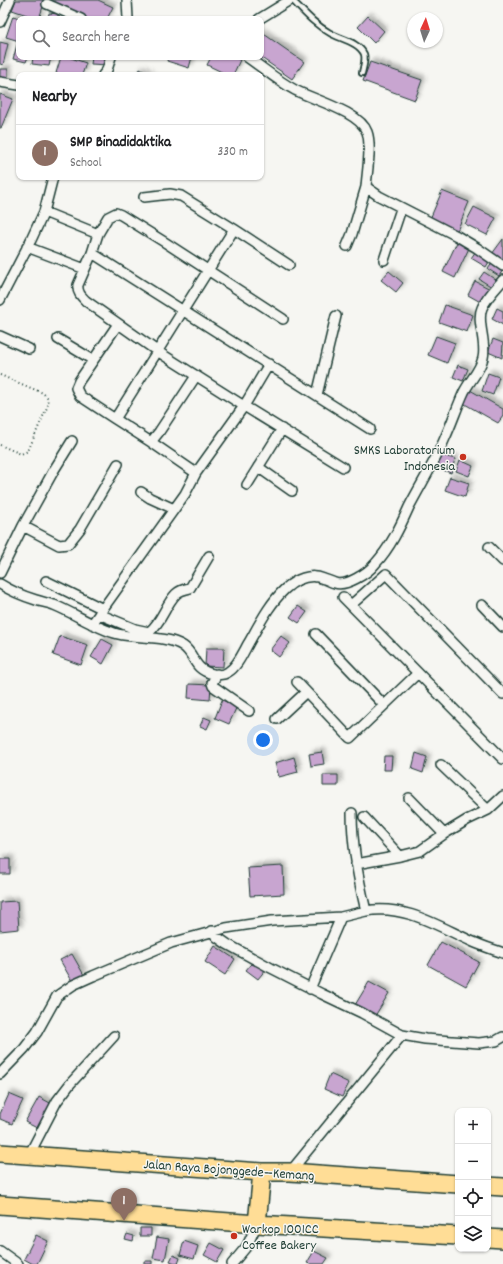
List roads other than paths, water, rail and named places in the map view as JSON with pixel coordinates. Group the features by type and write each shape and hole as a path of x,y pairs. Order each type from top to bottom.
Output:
{"highway":[{"name":"Jalan Raya Bojonggede—Kemang","path":"0,1153 262,1172 290,1172 455,1184"},
{"path":"257,1224 262,1172"},
{"path":"491,1186 503,1187"},
{"path":"0,1204 257,1224 455,1236"},
{"path":"491,1238 503,1239"}],"street":[{"path":"0,22 10,0"},
{"path":"127,0 128,16"},
{"path":"264,16 291,0"},
{"path":"47,4 74,16"},
{"path":"105,72 110,60"},
{"path":"251,60 295,90 352,116 363,125 368,133 369,146 366,187 347,246"},
{"path":"0,82 16,85"},
{"path":"0,300 44,212 52,180"},
{"path":"366,187 379,196 470,244 503,266"},
{"path":"144,196 170,194 181,196 289,265"},
{"path":"384,260 401,208"},
{"path":"44,212 98,234"},
{"path":"283,319 128,219 116,213 108,216 98,234 92,253 78,285 80,295 86,301 157,351 343,467"},
{"path":"115,419 234,229"},
{"path":"27,247 85,269"},
{"path":"92,253 370,429"},
{"path":"0,584 21,595 51,604 92,624 119,634 178,644 187,650 201,669 217,674 229,672 240,659 269,608 286,588 300,579 315,576 334,583 340,584 348,582 366,572 375,564 384,552 398,530 433,464 464,392 479,369 484,350 480,317 481,310 503,280"},
{"path":"317,395 336,316"},
{"path":"118,324 76,388 80,396 196,473"},
{"path":"0,336 29,349"},
{"path":"58,339 93,360"},
{"path":"92,624 174,510 196,473 244,406 269,364"},
{"path":"151,442 160,432 196,376"},
{"path":"247,485 282,429"},
{"path":"0,573 23,526 72,441"},
{"path":"23,526 59,545 68,544 80,529 118,464"},
{"path":"258,467 292,491"},
{"path":"141,492 174,510"},
{"path":"489,547 503,561"},
{"path":"46,581 101,612 136,629 149,632 155,628 176,594 183,589 190,588 209,556"},
{"path":"351,605 386,574 503,694"},
{"path":"343,597 503,759"},
{"path":"482,605 503,627"},
{"path":"316,634 384,705"},
{"path":"297,682 350,738 418,673"},
{"path":"217,674 212,683 213,686 249,711"},
{"path":"277,719 306,692"},
{"path":"441,765 488,810"},
{"path":"356,864 420,851 467,820 488,810 503,796"},
{"path":"409,798 444,834"},
{"path":"352,813 352,840 357,874 366,911"},
{"path":"364,817 400,856"},
{"path":"0,1074 24,1049 37,1032 57,996 73,985 170,943 212,931 242,924 341,917 366,911 383,909 417,916 433,922 503,954"},
{"path":"310,989 341,917"},
{"path":"212,931 217,937 227,944 310,989 362,1013 402,1036 479,1043 496,1041 503,1037"},
{"path":"29,1155 57,1101 70,1084 114,1036"},
{"path":"290,1172 402,1036"},
{"path":"232,1264 247,1246 257,1224"},
{"path":"0,1251 18,1264"}],"lane":[{"path":"291,0 324,30 353,43 359,48 364,54 365,60 362,73"}],"place":[{"name":"SMKS Laboratorium Indonesia","path":"463,457"},
{"name":"SMP Binadidaktika","path":"124,1221"},
{"name":"Warkop 1001CC Coffee Bakery","path":"234,1236"}]}
